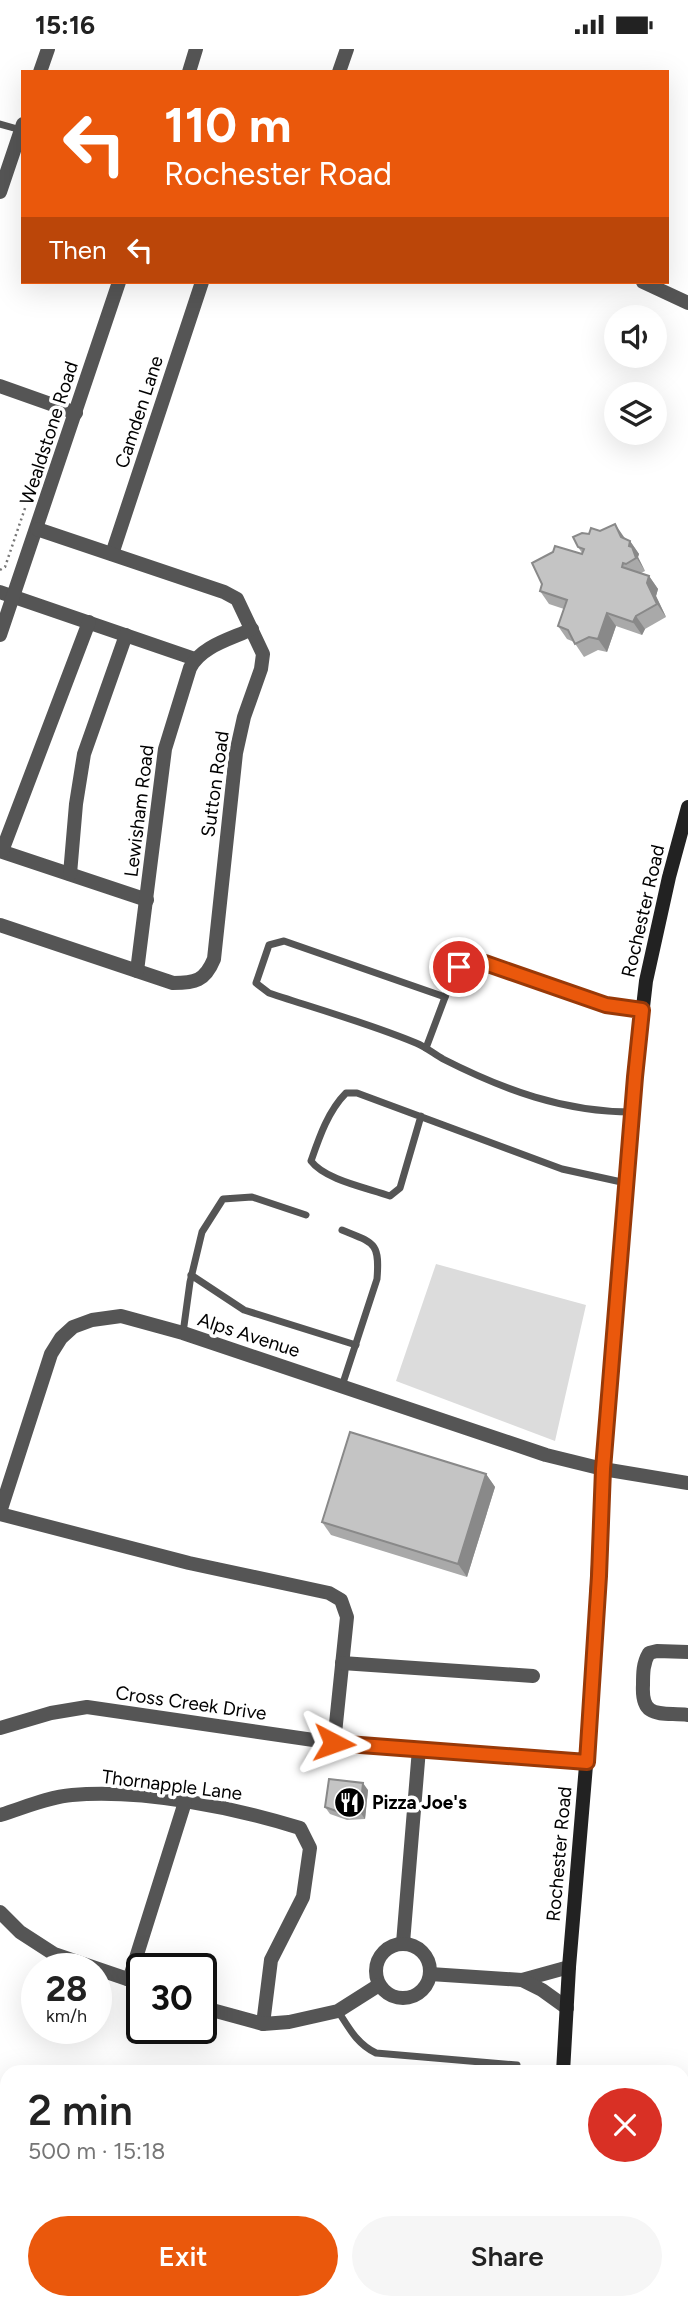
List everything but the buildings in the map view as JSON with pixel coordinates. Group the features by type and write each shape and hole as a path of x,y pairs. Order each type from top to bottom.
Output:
{"street":[{"path":"41,70 48,49"},
{"path":"189,70 196,49"},
{"path":"340,70 347,49"},
{"path":"0,192 21,130"},
{"name":"Wealdstone Road","path":"0,635 7,594 37,529 118,284"},
{"name":"Camden Lane","path":"112,554 201,284"},
{"path":"647,284 688,303"},
{"path":"0,386 76,412"},
{"name":"Sutton Road","path":"0,925 173,983 199,980 209,971 214,960 236,753 263,654 237,599 224,592 37,529"},
{"path":"7,594 195,659 203,652 252,629"},
{"path":"89,622 1,851 147,899"},
{"path":"70,874 76,804 84,754 126,635"},
{"name":"Lewisham Road","path":"137,971 167,739 195,659"},
{"name":"Rochester Road","path":"563,2065 587,1762 603,1469 642,1010 665,895 688,807"},
{"name":"Alps Avenue","path":"0,1513 51,1354 61,1338 73,1327 107,1316 121,1316 183,1333 546,1455 603,1469 688,1483"},
{"path":"0,1513 189,1563 329,1593 341,1600 347,1618 334,1743"},
{"path":"688,1652 649,1653 644,1661 642,1700 645,1708 653,1711 688,1715"},
{"path":"342,1663 533,1676"},
{"name":"Cross Creek Drive","path":"1,1726 88,1707 334,1743 587,1762"},
{"path":"403,1943 419,1749"},
{"name":"Thornapple Lane","path":"0,1815 71,1795 122,1794 223,1807 300,1828 310,1848 303,1897 268,1969 263,2024"},
{"path":"143,1953 185,1802"},
{"path":"0,1912 20,1932 54,1954 126,1979"},
{"path":"403,1943 417,1948 428,1959 430,1974 424,1990 408,1998 391,1996 379,1985 375,1971 379,1957 389,1947 403,1943"},
{"path":"430,1974 522,1980 569,1967"},
{"path":"522,1980 567,2008"},
{"path":"217,2011 263,2024 289,2022 338,2011 379,1985"}],"lane":[{"path":"0,124 21,127"},
{"path":"445,997 284,941 269,945 256,983 259,988 269,993 403,1038 521,1094 571,1108 599,1112 632,1112"},
{"path":"426,1048 453,976 459,967 475,961 606,1005 642,1010"},
{"path":"421,1116 400,1188 390,1196 327,1174 311,1161 321,1133 339,1099 346,1093 357,1093 421,1116 562,1169 626,1183"},
{"path":"183,1333 191,1275 202,1232 223,1199 252,1197 306,1215"},
{"path":"342,1230 368,1240 377,1249 379,1263 377,1279 342,1386"},
{"path":"191,1275 244,1310 356,1345"},
{"path":"338,2011 354,2036 376,2053 517,2065"}],"path":[{"path":"0,570 5,566 59,407"}],"shaded area":[{"path":"436,1264 586,1305 555,1441 396,1381"}],"place":[{"name":"Pizza Joe's","path":"349,1802"}],"route":[{"path":"334,1743 587,1762 603,1469 642,1010 606,1005 485,963 467,962 459,967"}]}
